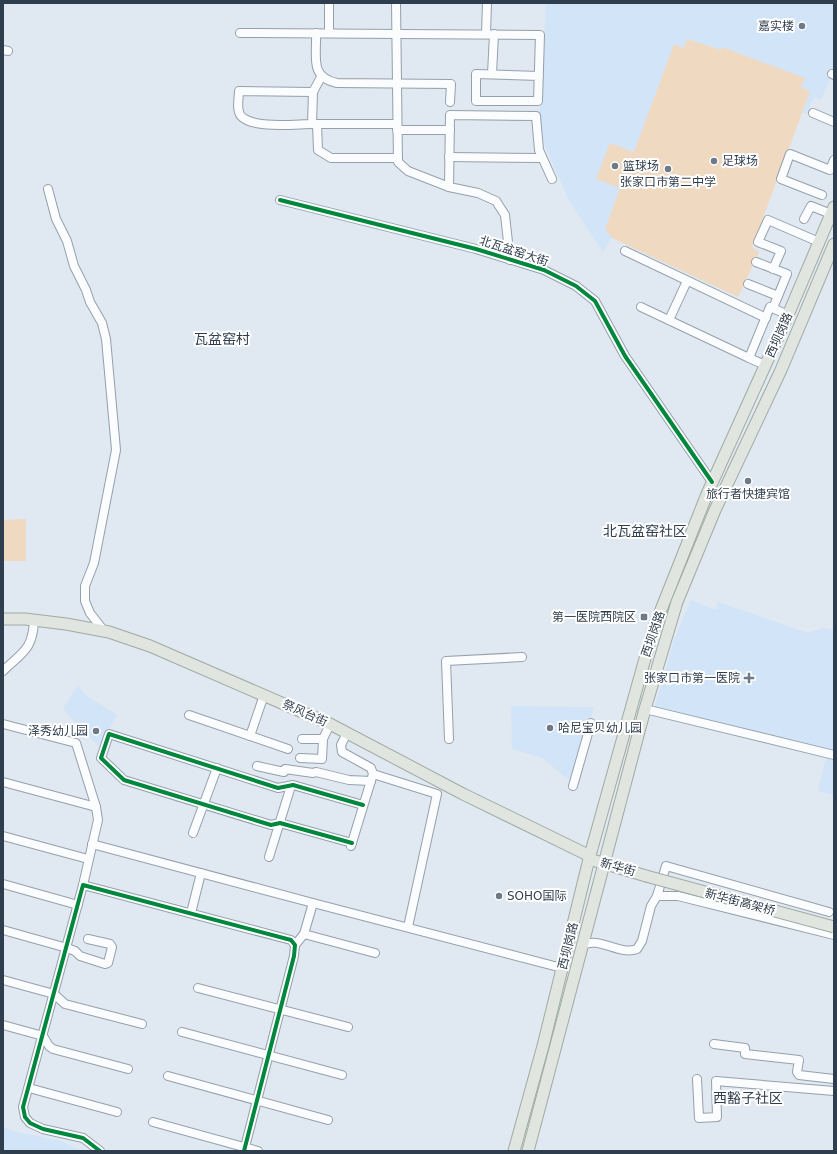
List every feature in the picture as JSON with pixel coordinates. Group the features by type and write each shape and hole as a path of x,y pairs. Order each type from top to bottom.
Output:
{"main road":[{"name":"西坝岗路","path":"514,1151 590,856 653,630 712,482 788,315 832,210"},
{"name":"西坝岗路","path":"528,1151 645,709 677,602 699,547 781,370 834,244"},
{"path":"712,482 726,488"},
{"name":"祭风台街","path":"3,619 34,620 66,624 104,631 150,646 330,724 463,794 590,856"},
{"name":"新华街","path":"590,856 646,873"},
{"name":"新华街高架桥","path":"646,873 737,897 832,916"},
{"name":"新华街高架桥","path":"646,873 737,902 834,927"}],"street":[{"path":"323,3 330,3 329,33"},
{"path":"396,3 398,158 402,167 408,171 448,187 489,197 502,208 506,221 510,260"},
{"path":"487,3 492,74"},
{"path":"240,32 540,34 539,76 538,102 476,101 476,74 539,76"},
{"path":"316,33 317,66 321,77 337,83 450,84 450,102"},
{"path":"321,77 313,92 318,150 331,158 398,158"},
{"path":"313,92 239,91 239,111 241,116 252,124 315,124 450,130"},
{"path":"813,113 834,122"},
{"path":"448,187 450,115 536,116 538,142 542,158 552,179"},
{"path":"822,195 781,178 790,154 830,170 833,164"},
{"path":"449,157 542,158"},
{"path":"48,189 56,219 67,241 74,266 86,290 90,302 102,324 106,339 116,450 94,563 86,586 85,594 85,601 90,613 104,631"},
{"name":"北瓦盆窑大街","path":"280,200 476,249 544,270 576,286 595,301 625,356 712,482"},
{"path":"804,219 811,206 832,210"},
{"path":"773,269 781,251 758,242 768,220 819,242"},
{"path":"625,251 766,318"},
{"path":"749,358 770,307 773,308 786,274 756,262"},
{"path":"669,320 687,280"},
{"path":"748,284 778,296"},
{"path":"641,307 765,366"},
{"path":"773,308 788,315"},
{"path":"3,671 26,650 32,641 34,620"},
{"path":"449,739 446,661 522,657"},
{"path":"250,736 264,695"},
{"path":"645,709 834,755"},
{"path":"189,715 288,749"},
{"path":"573,786 591,723"},
{"path":"3,724 76,743 96,807 98,820 83,885 23,1107 25,1117 30,1123 42,1129 83,1138 100,1151"},
{"path":"300,758 322,759 323,739 330,724"},
{"path":"347,733 341,745 342,752 371,768 372,777 351,844 280,823 271,825 124,780 101,758 109,734 278,788 291,786 363,805"},
{"path":"302,739 323,739"},
{"path":"258,766 284,772 285,769 313,773 316,772 349,780 372,777 437,794 408,927"},
{"path":"193,832 216,768"},
{"path":"3,782 96,807"},
{"path":"268,857 291,786"},
{"path":"3,836 88,859"},
{"path":"92,844 562,968"},
{"path":"583,945 591,942 626,951 637,949 642,941 650,906 657,896 666,866 832,916 823,932"},
{"path":"190,913 201,873"},
{"path":"3,884 78,905"},
{"path":"83,885 291,940 295,945"},
{"path":"657,896 678,896 834,935"},
{"path":"244,1149 294,956 295,945 304,934 313,903"},
{"path":"3,930 67,948 75,951 80,956 105,964 108,963 112,947 110,944 88,939"},
{"path":"304,934 375,953"},
{"path":"3,980 54,994 65,1004 142,1024"},
{"path":"198,988 348,1027"},
{"path":"3,1025 43,1036 48,1046 53,1049 128,1069"},
{"path":"182,1032 342,1075"},
{"path":"714,1044 745,1048 745,1054 799,1060 797,1072 799,1076 834,1079"},
{"path":"168,1076 328,1120"},
{"path":"697,1079 699,1118 717,1117 716,1081 834,1091"},
{"path":"28,1088 117,1112"},
{"path":"153,1122 244,1149 258,1151"}],"shaded area":[{"name":"张家口市第二中学","path":"546,3 834,3 834,69 821,100 814,97 806,114 802,112 752,247 759,252 738,297 612,238 603,252 568,199 542,138 539,121"},
{"path":"687,39 721,50 722,47 805,78 801,87 810,92 752,247 759,252 738,297 612,238 605,229 620,188 596,179 610,143 634,152 674,44 684,48"},
{"path":"26,519 26,561 3,561 3,520"},
{"name":"张家口市第一医院","path":"691,600 716,610 718,602 808,633 823,628 834,630 834,795 818,791 827,753 718,727 716,731 652,716 674,640"},
{"name":"泽秀幼儿园","path":"78,685 85,695 117,715 99,747 63,709"},
{"name":"哈尼宝贝幼儿园","path":"511,706 594,707 573,781 565,777 543,758 512,749"},
{"path":"3,1127 13,1131 61,1141 83,1151 3,1151"}],"cycle path":[{"path":"280,200 476,249 544,270 576,286 595,301 625,356 712,482"},
{"path":"352,843 280,823 271,825 124,780 101,758 109,734 278,788 293,785 363,805"},
{"path":"100,1151 83,1138 43,1129 30,1123 25,1117 23,1107 83,885 291,940 295,945 294,956 244,1151"}],"place":[{"name":"嘉实楼","path":"802,26"},
{"name":"足球场","path":"714,161"},
{"name":"篮球场","path":"615,166"},
{"name":"张家口市第二中学","path":"668,169"},
{"name":"旅行者快捷宾馆","path":"748,481"},
{"name":"第一医院西院区","path":"644,617"},
{"name":"张家口市第一医院","path":"749,678"},
{"name":"哈尼宝贝幼儿园","path":"550,728"},
{"name":"泽秀幼儿园","path":"96,731"},
{"name":"SOHO国际","path":"499,896"}],"district":[{"name":"瓦盆窑村","path":"222,339"},
{"name":"北瓦盆窑社区","path":"645,531"},
{"name":"西豁子社区","path":"748,1098"}]}
